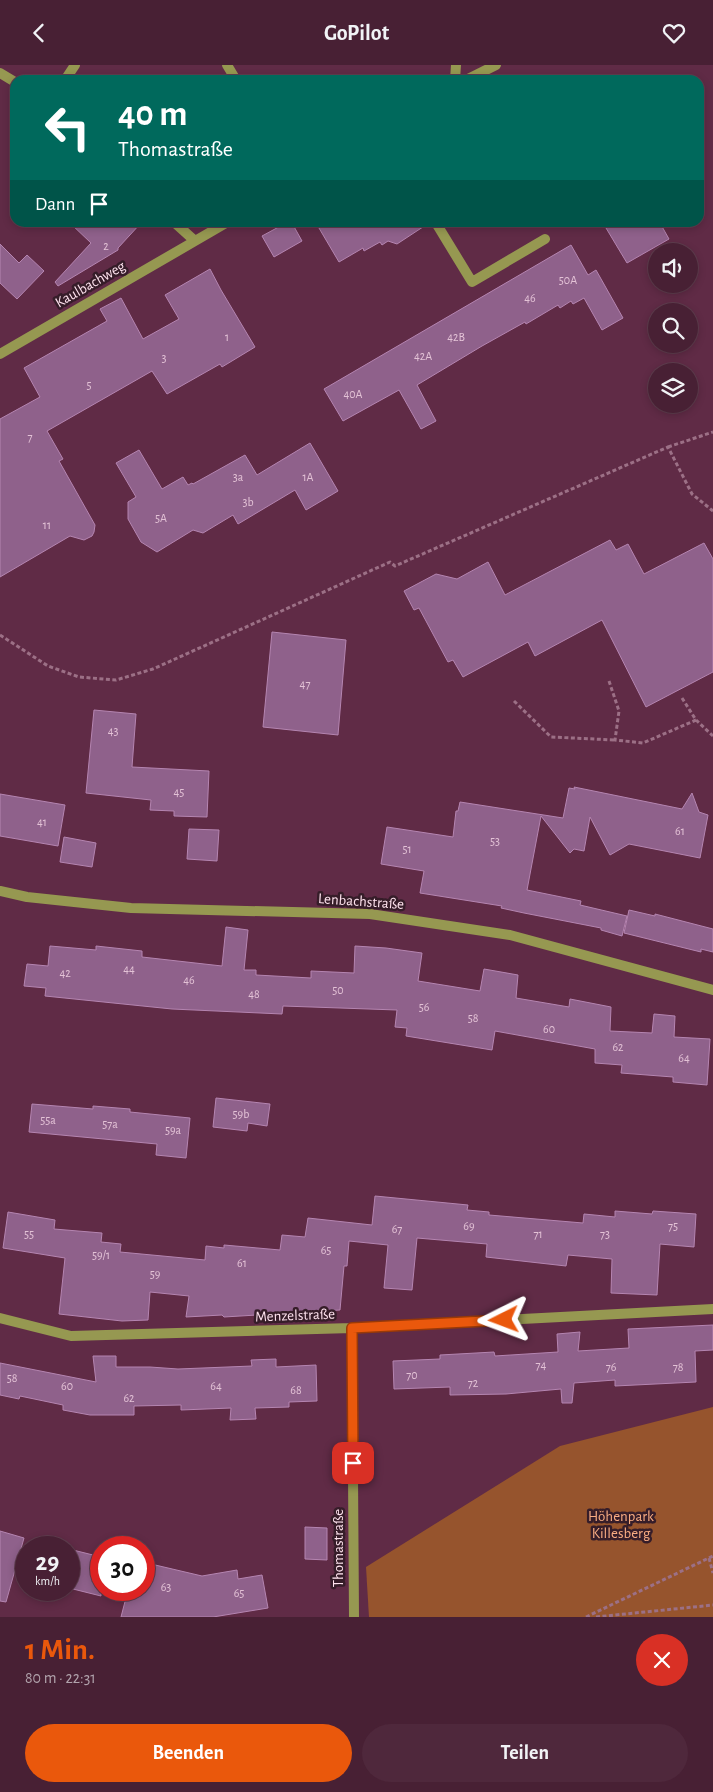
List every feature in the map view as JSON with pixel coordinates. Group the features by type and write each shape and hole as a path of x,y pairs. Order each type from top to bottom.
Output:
{"street":[{"path":"476,75 496,65"},
{"path":"179,227 195,241"},
{"name":"Kaulbachweg","path":"0,354 219,227"},
{"path":"438,227 472,283 545,239"},
{"name":"Lenbachstraße","path":"0,891 27,897 131,908 370,914 510,935 713,990"},
{"name":"Menzelstraße","path":"0,1318 71,1336 352,1328 713,1309"},
{"name":"Thomastraße","path":"352,1328 354,1617"}],"path":[{"path":"0,635 48,666 80,677 116,680 153,669 390,562 394,566 668,447 713,432"},
{"path":"668,447 692,494 713,511"},
{"path":"609,681 619,711 615,740"},
{"path":"682,698 696,720 713,736"},
{"path":"514,701 550,737 642,743 696,720"},
{"path":"586,1617 711,1557 713,1573"},
{"path":"596,1617 713,1605"}],"green space":[{"name":"Höhenpark Killesberg","path":"713,1407 713,1617 369,1617 366,1567 560,1446"}],"building":[{"path":"74,227 137,227 118,250 58,286 55,282 91,243"},
{"path":"279,227 294,227 302,241 274,257 262,236"},
{"path":"318,227 423,227 397,244 388,241 382,245 380,242 364,251 363,248 339,262"},
{"path":"605,227 662,227 669,239 662,243 648,243 648,251 627,263"},
{"path":"0,244 19,263 27,255 44,271 17,299 0,283"},
{"path":"571,245 588,275 596,270 623,318 602,330 584,298 573,304 571,301 560,308 558,305 526,324 525,322 482,346 417,385 436,421 421,429 399,390 343,421 324,389"},
{"path":"210,269 255,347 222,367 220,364 167,394 152,371 47,431 63,459 59,461 95,525 94,532 92,536 84,540 70,536 0,577 0,419 40,397 24,368 107,321 100,309 121,298 143,339 179,319 165,295"},
{"path":"310,443 338,491 306,510 295,490 238,524 233,515 203,533 193,530 157,552 141,542 128,519 128,502 136,497 116,463 139,450 162,489 183,477 188,485 193,484 245,455 257,475"},
{"path":"610,540 616,550 628,544 644,574 704,543 713,559 713,672 646,707 602,620 535,656 528,642 463,677 453,660 448,662 419,608 414,610 404,591 436,574 457,579 488,562 505,595"},
{"path":"272,632 346,640 338,735 263,727"},
{"path":"94,710 136,714 132,767 209,771 207,817 174,816 174,811 150,810 151,800 86,793"},
{"path":"574,787 682,809 692,793 699,812 708,815 700,858 629,844 610,855 590,817 584,851 574,849 570,853 541,816 527,890 581,901 580,905 627,916 622,936 601,930 601,928 501,908 502,906 420,893 424,871 381,864 387,827 453,837 456,811 458,811 460,802 563,818 569,788 575,789"},
{"path":"0,794 65,805 58,846 0,836"},
{"path":"189,829 219,830 217,861 187,859"},
{"path":"64,837 96,843 92,867 60,862"},
{"path":"629,910 655,916 655,914 713,929 713,952 701,949 701,952 624,933"},
{"path":"226,927 248,930 244,970 256,970 256,975 311,978 311,971 354,973 355,946 386,948 422,953 418,981 480,991 484,969 518,975 516,998 569,1007 570,999 611,1007 610,1031 652,1033 654,1014 675,1016 674,1037 710,1039 707,1085 673,1082 673,1077 621,1073 622,1065 595,1063 595,1049 495,1031 492,1050 406,1036 407,1028 395,1027 397,1010 283,1006 282,1014 172,1009 45,996 46,988 24,986 27,964 48,966 50,946 96,950 96,946 142,951 142,957 222,966"},
{"path":"216,1098 270,1104 267,1126 248,1123 247,1131 213,1127"},
{"path":"32,1104 93,1109 93,1106 130,1109 130,1112 190,1118 186,1158 156,1155 157,1144 29,1132"},
{"path":"375,1196 468,1205 467,1210 489,1212 489,1215 583,1223 584,1214 615,1217 615,1211 652,1214 653,1211 696,1214 694,1247 660,1244 657,1295 611,1293 612,1259 568,1255 566,1266 486,1257 487,1244 417,1238 412,1290 384,1288 388,1245 349,1241 347,1266 344,1266 340,1310 224,1317 222,1315 186,1317 189,1296 150,1292 148,1320 122,1321 59,1314 65,1258 3,1248 8,1212 55,1220 54,1229 102,1233 101,1242 121,1244 120,1252 205,1260 206,1246 224,1248 224,1245 280,1250 282,1235 305,1237 308,1218 372,1225"},
{"path":"713,1325 713,1350 695,1351 696,1382 615,1386 615,1380 574,1383 572,1403 562,1403 561,1389 506,1394 450,1395 450,1387 394,1389 393,1361 440,1359 440,1355 494,1352 495,1356 558,1352 557,1334 580,1332 578,1351 629,1348 628,1329"},
{"path":"93,1356 116,1356 116,1367 178,1369 252,1366 251,1360 276,1359 276,1367 316,1365 317,1401 289,1402 289,1407 255,1408 256,1419 230,1420 231,1408 181,1410 181,1405 134,1406 134,1415 90,1415 63,1410 63,1405 20,1396 19,1399 0,1395 0,1363 96,1382"},
{"path":"305,1527 327,1528 327,1560 305,1559"},
{"path":"0,1531 17,1536 15,1536 15,1570 6,1602 0,1601"},
{"path":"80,1552 90,1554 90,1593 80,1591"},
{"path":"155,1565 202,1576 237,1570 238,1579 262,1575 268,1608 213,1617 121,1617 125,1601 155,1601"}],"route":[{"path":"353,1463 352,1328 504,1320"}]}
